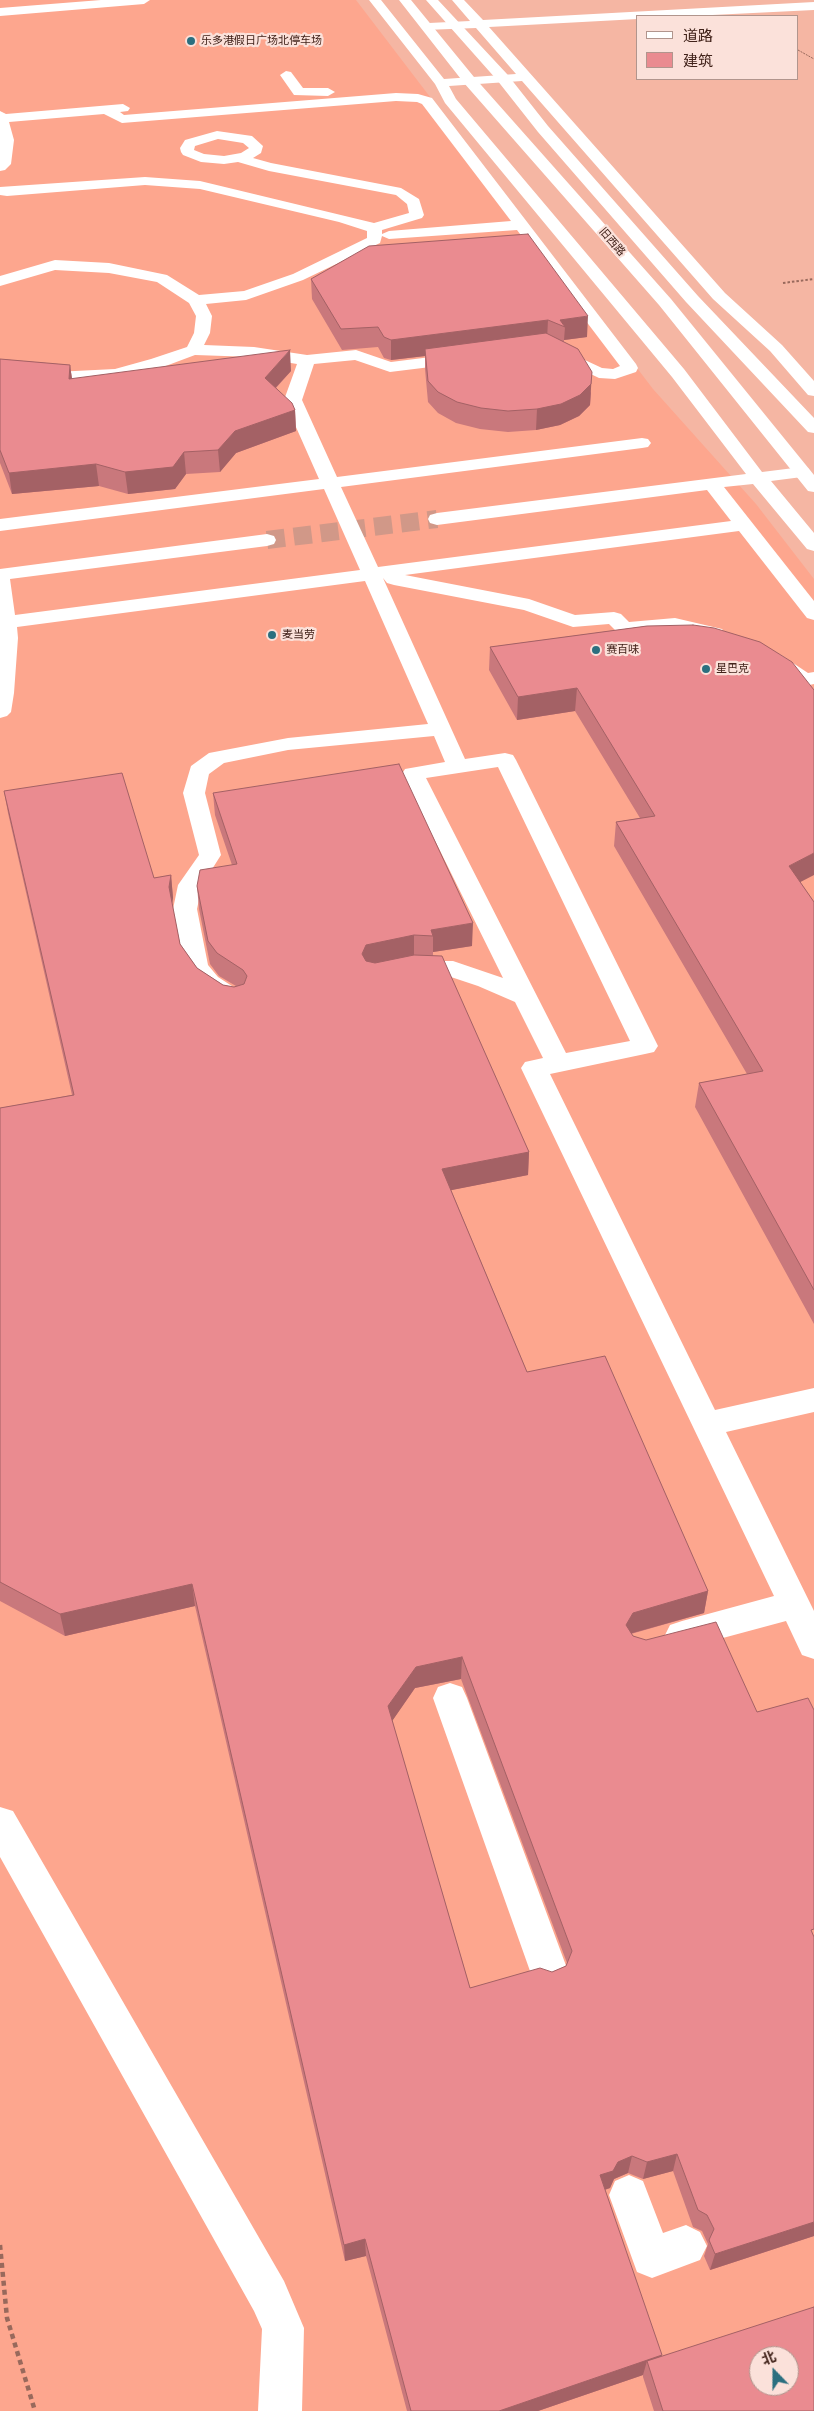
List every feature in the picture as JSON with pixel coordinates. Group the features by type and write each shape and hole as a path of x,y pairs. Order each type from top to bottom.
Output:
{"street":[{"path":"0,12 144,0"},
{"path":"375,0 439,81 450,100 678,373 758,478 814,545"},
{"name":"旧西路","path":"406,0 468,78 665,302 814,487"},
{"name":"旧西路","path":"432,0 501,76 543,129 692,299 814,428"},
{"path":"458,0 719,296 776,348 814,391"},
{"path":"646,15 814,6"},
{"path":"429,27 636,16"},
{"path":"0,167 4,164 7,140 0,118 299,92 331,92 522,74"},
{"path":"286,75 299,92"},
{"path":"322,76 326,82 340,84"},
{"path":"419,80 439,81"},
{"path":"105,110 122,119 396,96 418,98 427,101 630,368 615,374 599,373 547,347"},
{"path":"154,182 173,163 177,153 174,149 182,141 217,136 238,136 253,142 256,150 239,158 224,160 201,158 188,152 182,141"},
{"path":"239,158 269,167 401,192 414,202 417,215 374,232"},
{"path":"0,191 154,182 200,185 343,219 374,232 522,225"},
{"path":"196,300 246,295 298,277 375,240 374,232"},
{"path":"0,281 21,273 55,265 109,268 162,278 196,300 204,316 202,333 193,350"},
{"path":"0,369 55,377 115,374 157,363 193,350 254,352 307,360 356,355 390,367 478,356"},
{"path":"307,360 293,400 458,766"},
{"path":"0,525 642,443"},
{"path":"437,519 802,472"},
{"path":"712,484 814,614"},
{"path":"7,622 744,525"},
{"path":"0,712 3,668 8,638 0,575 268,540"},
{"path":"370,574 529,605 573,621 614,618 624,628 675,624 733,639"},
{"path":"758,650 805,680 814,678"},
{"path":"235,1000 209,983 196,966 185,909 190,885 210,855 194,793 199,771 217,758 288,744 441,729"},
{"path":"558,1063 413,774 505,760 645,1046 534,1068 814,1645"},
{"path":"385,974 414,968 453,969 487,980 525,997"},
{"path":"707,1424 814,1400"},
{"path":"651,1643 794,1604"},
{"path":"450,1698 549,1971"},
{"path":"0,1823 269,2296 283,2328 280,2411"},
{"path":"629,2195 652,2257 686,2246"}],"path":[{"path":"799,51 814,59"},
{"path":"783,283 814,279"},
{"path":"0,2245 6,2318 35,2411"}],"shaded area":[{"path":"0,0 356,0 653,389 756,504 814,579 814,2411 0,2411"}],"building":[{"path":"528,234 588,316 560,320 565,327 548,320 391,340 384,337 378,327 341,329 311,279 369,246"},
{"path":"546,333 578,349 592,372 591,384 580,395 561,404 537,409 508,411 481,408 457,402 438,392 428,381 425,349"},
{"path":"290,350 265,378 292,403 295,410 235,431 218,450 184,452 173,467 125,472 96,464 9,473 0,450 0,359 70,365 69,379"},
{"path":"693,625 714,628 760,642 792,662 814,690 814,853 789,866 814,902 814,1290 699,1083 763,1071 616,822 655,816 577,688 518,697 490,647 647,626"},
{"path":"399,764 473,923 431,930 433,936 414,935 366,945 362,954 366,961 375,963 414,955 442,956 529,1152 442,1169 527,1372 605,1356 708,1591 633,1613 626,1625 633,1636 646,1640 716,1622 757,1712 808,1698 814,1710 814,1929 811,1930 814,1937 814,2222 715,2254 709,2240 714,2229 707,2215 698,2210 677,2154 647,2162 632,2156 618,2162 613,2171 600,2175 662,2355 499,2411 411,2411 365,2239 344,2245 192,1584 60,1614 0,1582 0,1108 74,1095 4,791 122,773 154,878 171,875 169,887 180,944 197,968 223,985 234,987 244,984 247,976 243,970 217,953 208,941 197,886 200,870 237,864 213,793","holes":["462,1657 572,1951 566,1966 552,1972 540,1968 470,1988 388,1706 416,1667"]},
{"path":"814,2307 814,2411 663,2411 647,2361"}],"tunnel":[{"path":"267,540 437,519"}],"place":[{"name":"乐多港假日广场北停车场","path":"191,41"},
{"name":"麦当劳","path":"272,635"},
{"name":"赛百味","path":"596,650"},
{"name":"星巴克","path":"706,669"}]}
